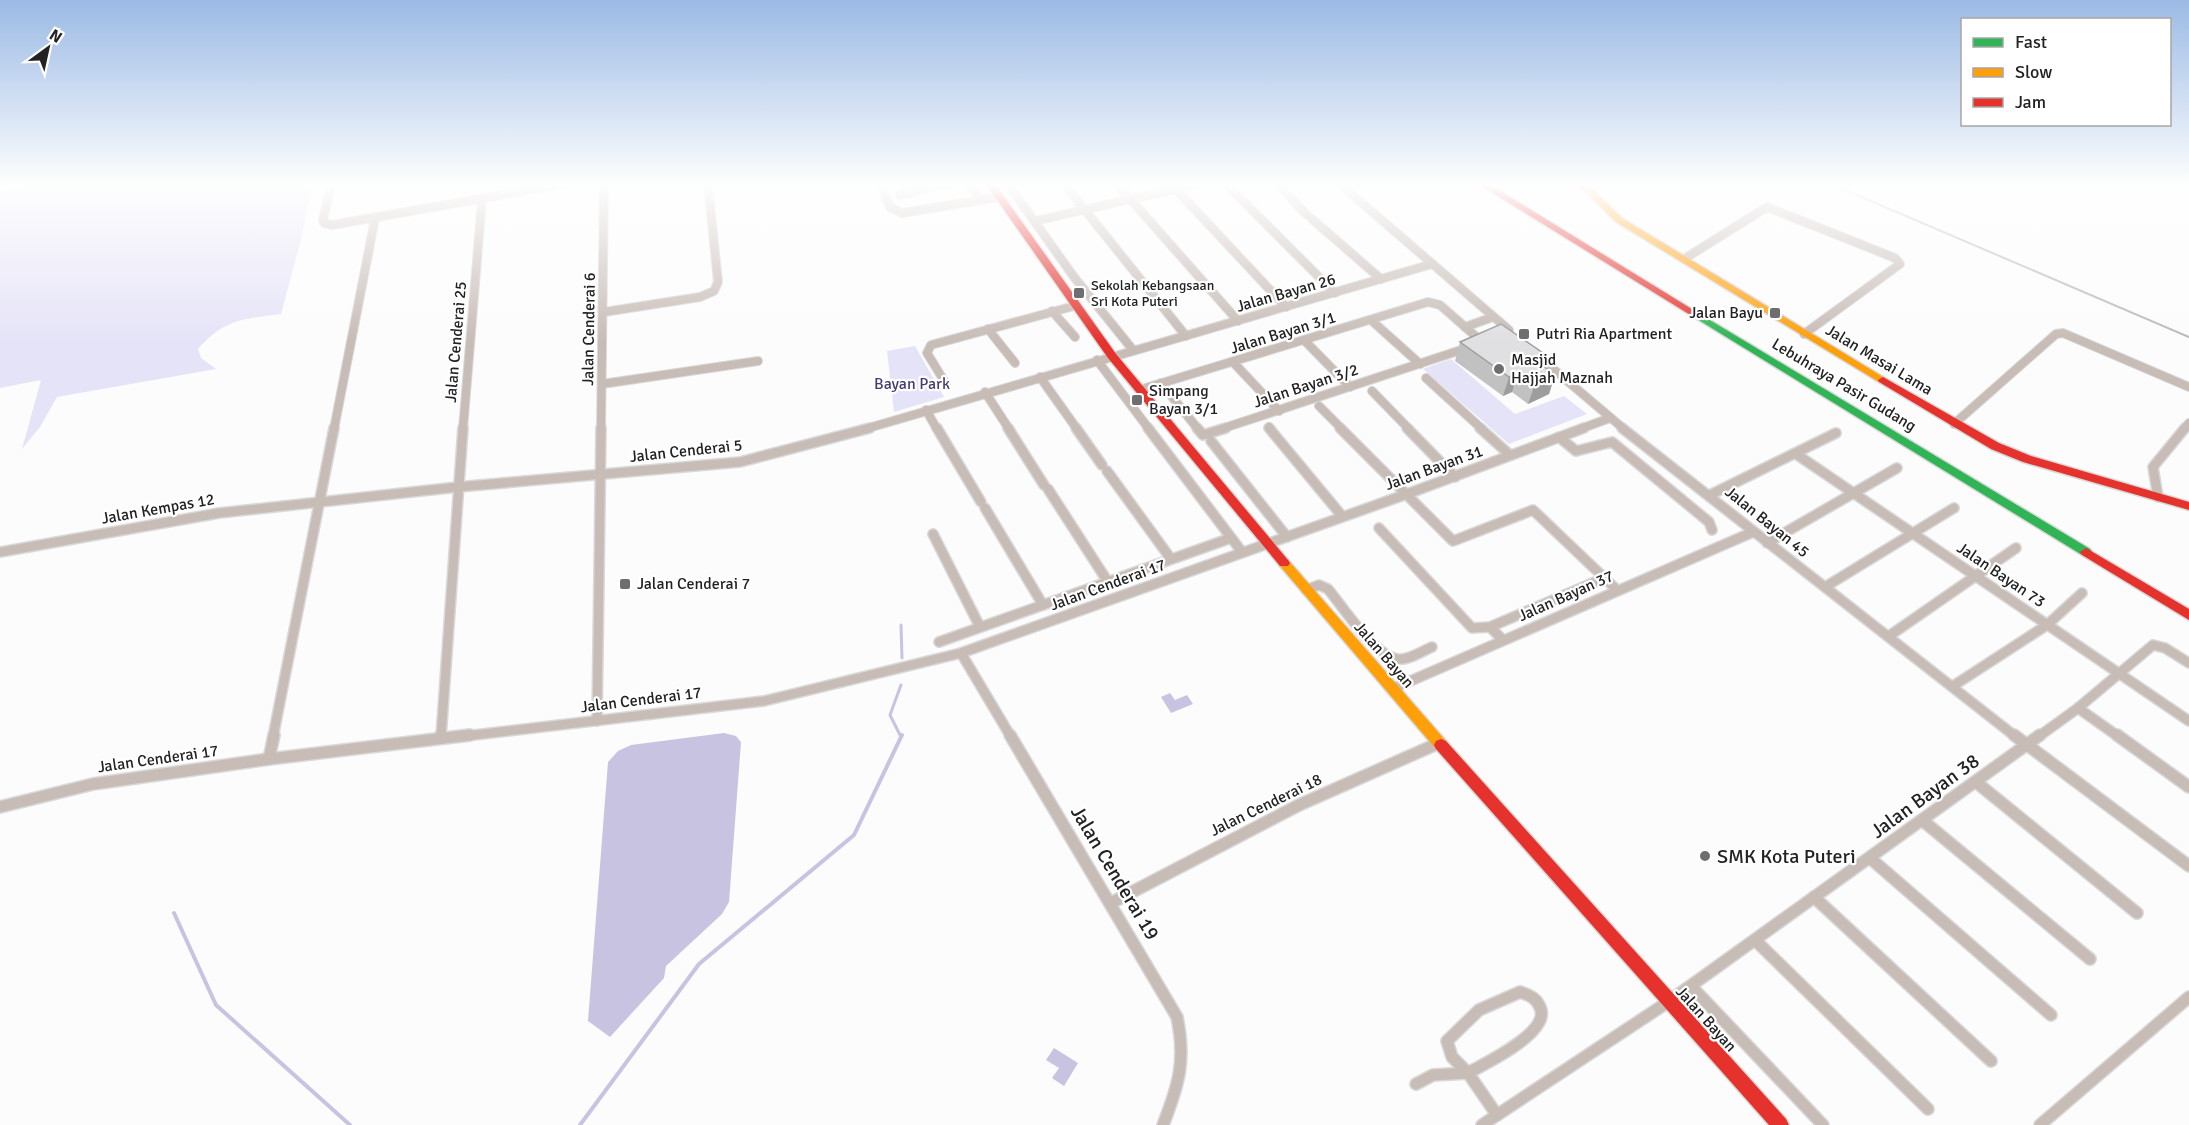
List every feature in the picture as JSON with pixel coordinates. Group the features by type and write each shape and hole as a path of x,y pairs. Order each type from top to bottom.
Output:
{"main road":[{"name":"Jalan Bayan","path":"1026,236 1112,356 1306,590 1439,744 1780,1125"},
{"name":"Lebuhraya Pasir Gudang","path":"1568,236 2189,615"},
{"name":"Lebuhraya Pasir Gudang","path":"1585,236 2189,601"},
{"name":"Jalan Masai Lama","path":"1646,236 1804,334 1995,446 2027,459 2189,506"}],"street":[{"path":"269,759 372,236"},
{"name":"Jalan Cenderai 25","path":"441,738 458,487 479,236"},
{"name":"Jalan Cenderai 6","path":"599,474 604,236"},
{"path":"604,312 700,297 714,291 718,282 713,236"},
{"path":"1046,236 1074,277 1133,350"},
{"path":"1105,236 1186,336"},
{"path":"1163,236 1238,321"},
{"path":"1220,236 1286,307"},
{"path":"1278,236 1335,293"},
{"path":"1332,236 1381,279"},
{"path":"1400,236 1519,339"},
{"path":"1684,259 1720,236"},
{"path":"1804,334 1900,264 1895,258 1841,236"},
{"name":"Jalan Bayan 26","path":"1112,356 1432,264"},
{"name":"Jalan Bayan 3/1","path":"1139,390 1428,302 1435,302 1465,327"},
{"path":"946,384 927,353 928,347 1074,306"},
{"path":"1052,311 1075,337"},
{"path":"1465,327 1493,317"},
{"path":"1371,320 1420,364"},
{"name":"Jalan Bayan 3/2","path":"1161,383 1203,435 1481,342 1465,327"},
{"path":"988,329 1015,363"},
{"path":"1954,424 2056,334 2063,333 2189,387"},
{"path":"1304,340 1350,387"},
{"name":"Jalan Bayan 45","path":"1528,347 1610,418 1710,495 1767,543 2026,745 2189,866"},
{"name":"Jalan Cenderai 5","path":"321,500 740,462 821,442 1112,356"},
{"path":"1097,360 1242,552"},
{"path":"602,384 758,362"},
{"path":"1233,362 1279,411"},
{"path":"1040,377 1171,559"},
{"path":"1426,378 1510,456"},
{"path":"1372,391 1455,477"},
{"path":"985,392 1108,582"},
{"path":"1319,406 1453,541 1533,510 1617,590"},
{"path":"926,410 1043,605"},
{"name":"Jalan Bayan 31","path":"1267,543 1455,477 1610,418"},
{"path":"2158,497 2153,467 2189,423"},
{"path":"1269,427 1342,516"},
{"path":"1710,495 1836,433"},
{"path":"1559,437 1576,451 1606,441 1612,442 1670,488 1712,525 1712,530"},
{"path":"1211,441 1287,537"},
{"name":"Jalan Bayan 73","path":"1796,454 2189,721"},
{"path":"1767,543 1856,494 1897,468"},
{"path":"597,721 599,474"},
{"path":"1670,488 1688,478"},
{"name":"Jalan Kempas 12","path":"0,552 219,513 321,500"},
{"path":"1825,587 1915,535 1954,508"},
{"path":"1379,528 1472,628 1490,627 1602,579"},
{"name":"Jalan Bayan 37","path":"1392,689 1753,532"},
{"path":"933,534 980,627"},
{"path":"939,642 1231,538"},
{"name":"Jalan Cenderai 17","path":"0,807 93,784 269,759 764,701 961,653 1267,543"},
{"path":"1888,636 1977,577 2016,548"},
{"path":"1306,590 1319,585 1328,589 1376,644 1395,658 1402,659 1432,647"},
{"path":"1953,686 2047,625 2082,593"},
{"path":"1490,627 1503,640"},
{"name":"Jalan Bayan 38","path":"1668,1002 2078,708 2153,645 2159,645 2189,663"},
{"name":"Jalan Cenderai 19","path":"961,653 1177,1017 1184,1045 1183,1070 1163,1125"},
{"path":"2078,708 2189,787"},
{"name":"Jalan Cenderai 18","path":"1111,903 1299,805 1439,744"},
{"path":"1976,782 2137,913"},
{"path":"1922,820 2090,959"},
{"path":"1870,858 2050,1015"},
{"path":"1814,897 1991,1061"},
{"path":"1755,939 1928,1109"},
{"path":"1691,986 1823,1125"},
{"path":"1416,1084 1433,1075 1468,1073 1535,1031 1542,1019 1541,1006 1530,994 1520,992 1504,997 1458,1025 1447,1041 1452,1057 1468,1073 1497,1115"},
{"path":"2040,1125 2189,997"},
{"path":"1482,1125 1668,1002"}],"green space":[{"path":"0,236 302,236 281,314 235,322 217,332 198,349 201,358 216,369 57,397 40,427 22,449 41,380 0,388"},
{"name":"Bayan Park","path":"915,346 944,397 894,412 887,351"},
{"path":"1451,359 1515,414 1564,396 1587,414 1509,444 1423,369"}],"shaded area":[{"path":"1170,693 1175,700 1187,695 1193,704 1171,713 1161,697"},
{"path":"724,733 736,736 741,742 729,902 722,914 666,966 664,978 610,1037 588,1021 608,762 618,751 631,745"},
{"path":"1054,1048 1078,1063 1064,1086 1052,1078 1059,1068 1046,1060"}],"building":[{"path":"1501,324 1549,357 1538,362 1555,375 1535,384 1518,373 1509,377 1460,342"}],"waterway":[{"path":"901,625 902,658"},
{"path":"901,685 890,715 901,737"},
{"path":"580,1125 699,964 854,835 902,735"},
{"path":"174,913 216,1005 350,1125"}],"railway":[{"path":"1954,236 2189,337"}],"traffic: fast":[{"path":"1695,314 2086,552"}],"traffic: slow":[{"path":"1646,236 1883,380"},
{"path":"1284,563 1441,745"}],"traffic: jam":[{"path":"1027,236 1112,356 1284,563"},
{"path":"1568,236 1695,314"},
{"path":"1883,380 1995,446 2027,459 2189,506"},
{"path":"2086,552 2189,615"},
{"path":"1441,745 1780,1125"}],"place":[{"name":"Sekolah Kebangsaan Sri Kota Puteri","path":"1079,293"},
{"name":"Jalan Bayu","path":"1775,313"},
{"name":"Putri Ria Apartment","path":"1524,334"},
{"name":"Masjid Hajjah Maznah","path":"1499,369"},
{"name":"Simpang Bayan 3/1","path":"1137,400"},
{"name":"Jalan Cenderai 7","path":"625,584"},
{"name":"SMK Kota Puteri","path":"1705,856"}]}
